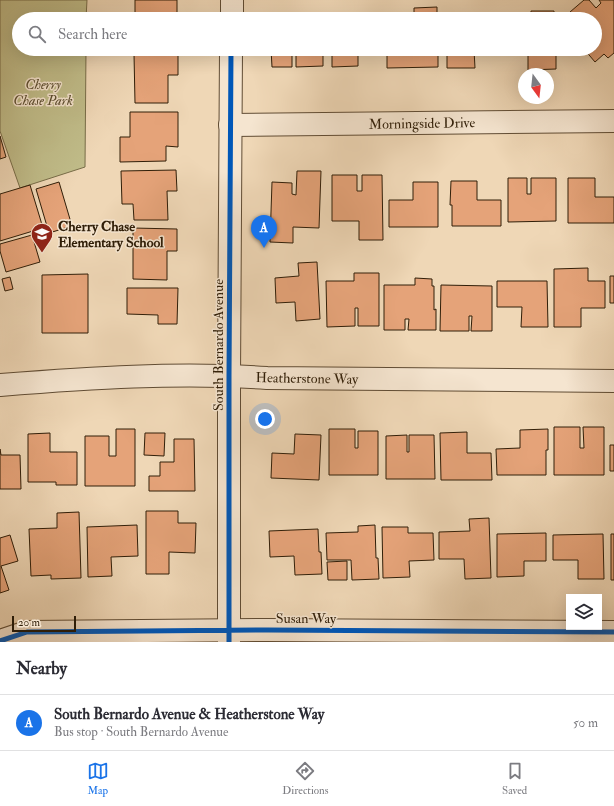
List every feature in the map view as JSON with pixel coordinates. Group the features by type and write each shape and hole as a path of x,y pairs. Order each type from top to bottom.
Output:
{"street":[{"path":"232,0 232,12"},
{"name":"South Bernardo Avenue","path":"229,636 230,125 232,56"},
{"name":"Morningside Drive","path":"230,125 614,121"},
{"name":"Heatherstone Way","path":"0,385 93,378 229,376 267,378 614,381"},
{"name":"Susan Way","path":"0,641 27,632 229,636 614,632"}],"green space":[{"name":"Cherry Chase Park","path":"0,0 87,0 86,12 12,12 12,56 86,56 85,167 20,188 0,131"}],"building":[{"path":"135,0 177,0 177,12 135,12"},
{"path":"584,0 589,0 596,8 601,3 599,0 614,0 614,53 608,58 604,54 602,56 602,12 570,12"},
{"path":"437,7 437,12 414,12 414,8"},
{"path":"531,11 554,11 554,12"},
{"path":"134,56 178,56 178,75 168,75 168,103 135,103"},
{"path":"271,56 292,56 292,67 272,67"},
{"path":"296,56 323,56 323,66 296,67"},
{"path":"332,56 358,56 358,66 332,67"},
{"path":"387,56 438,56 438,67 387,68"},
{"path":"447,56 474,56 475,68 447,68"},
{"path":"528,56 556,56 556,69 528,68"},
{"path":"590,56 602,56 595,62"},
{"path":"130,112 178,112 178,147 166,146 166,161 120,162 120,137 130,137"},
{"path":"0,136 6,157 0,159"},
{"path":"176,170 177,191 167,191 168,220 134,220 133,204 122,204 121,171"},
{"path":"297,171 321,171 319,228 293,227 293,243 270,242 272,182 292,183 292,194 296,195"},
{"path":"332,175 357,175 357,191 362,191 362,175 382,175 383,240 359,240 359,221 332,221"},
{"path":"508,178 527,178 527,194 531,194 531,178 556,178 556,221 508,222"},
{"path":"568,178 595,178 595,197 614,197 614,223 568,223"},
{"path":"451,181 477,181 477,200 501,200 501,226 452,226 452,205 450,205"},
{"path":"59,182 72,226 49,233 36,189"},
{"path":"413,182 438,182 438,227 389,227 389,200 413,200"},
{"path":"30,185 43,228 0,241 0,194"},
{"path":"133,228 177,229 177,251 167,251 167,280 133,279"},
{"path":"32,235 40,262 6,272 0,251 0,244"},
{"path":"317,262 320,319 296,321 295,302 276,303 275,278 299,276 298,263"},
{"path":"588,268 588,281 605,281 605,308 581,308 581,327 554,327 554,269"},
{"path":"354,273 379,273 379,326 358,326 358,308 355,308 355,326 327,327 326,281 354,281"},
{"path":"88,274 88,333 42,333 42,275"},
{"path":"610,276 614,276 614,303 610,303"},
{"path":"10,277 13,289 5,291 2,279"},
{"path":"415,278 432,279 432,286 434,286 434,310 436,309 436,330 408,330 409,319 405,319 405,330 384,330 384,285 415,285"},
{"path":"497,281 547,281 548,327 521,327 522,307 497,307"},
{"path":"441,285 492,286 492,331 471,331 472,316 469,316 469,331 440,331"},
{"path":"127,288 178,288 177,324 158,324 158,315 127,314"},
{"path":"554,427 580,427 580,448 584,448 583,427 604,427 604,475 554,475"},
{"path":"116,429 135,429 135,486 85,486 85,436 109,436 109,456 116,456"},
{"path":"329,429 355,429 355,448 358,448 358,431 378,431 378,475 329,475"},
{"path":"548,429 546,475 497,475 496,449 520,448 520,430"},
{"path":"467,432 467,453 491,453 492,480 441,480 440,433"},
{"path":"50,433 50,452 77,452 77,485 56,485 56,482 28,482 28,434"},
{"path":"145,433 165,433 164,456 144,455"},
{"path":"295,434 321,435 319,480 271,478 272,453 294,454"},
{"path":"407,435 407,452 409,452 409,435 434,435 435,479 386,479 386,436"},
{"path":"174,439 194,439 195,491 149,491 149,476 160,476 160,462 174,462"},
{"path":"610,445 614,445 614,471 610,471"},
{"path":"0,449 1,455 20,455 21,489 0,489"},
{"path":"146,511 178,511 178,523 196,523 195,553 169,552 169,574 146,574"},
{"path":"79,512 81,578 51,579 51,575 31,576 29,529 57,528 57,513"},
{"path":"489,518 491,578 465,579 464,559 439,559 439,532 470,531 469,519"},
{"path":"137,525 138,556 111,557 112,576 88,577 87,527"},
{"path":"375,525 376,558 378,558 379,579 352,580 351,560 327,560 326,533 358,532 358,526"},
{"path":"382,527 408,527 408,533 433,533 434,560 409,561 410,577 383,578"},
{"path":"318,529 322,574 295,575 294,556 270,557 269,531"},
{"path":"546,533 546,561 524,561 524,576 497,577 497,534"},
{"path":"603,534 604,579 578,579 578,560 553,560 553,535"},
{"path":"611,534 614,534 614,580 611,580"},
{"path":"10,535 18,561 1,566 9,590 0,593 0,538"},
{"path":"347,561 347,580 328,580 327,562"}],"cycle path":[{"path":"229,642 231,56"},
{"path":"0,641 27,632 268,630 614,632"}],"place":[{"name":"South Bernardo Avenue & Heatherstone Way","path":"264,248"},
{"name":"Cherry Chase Elementary School","path":"42,254"}]}
